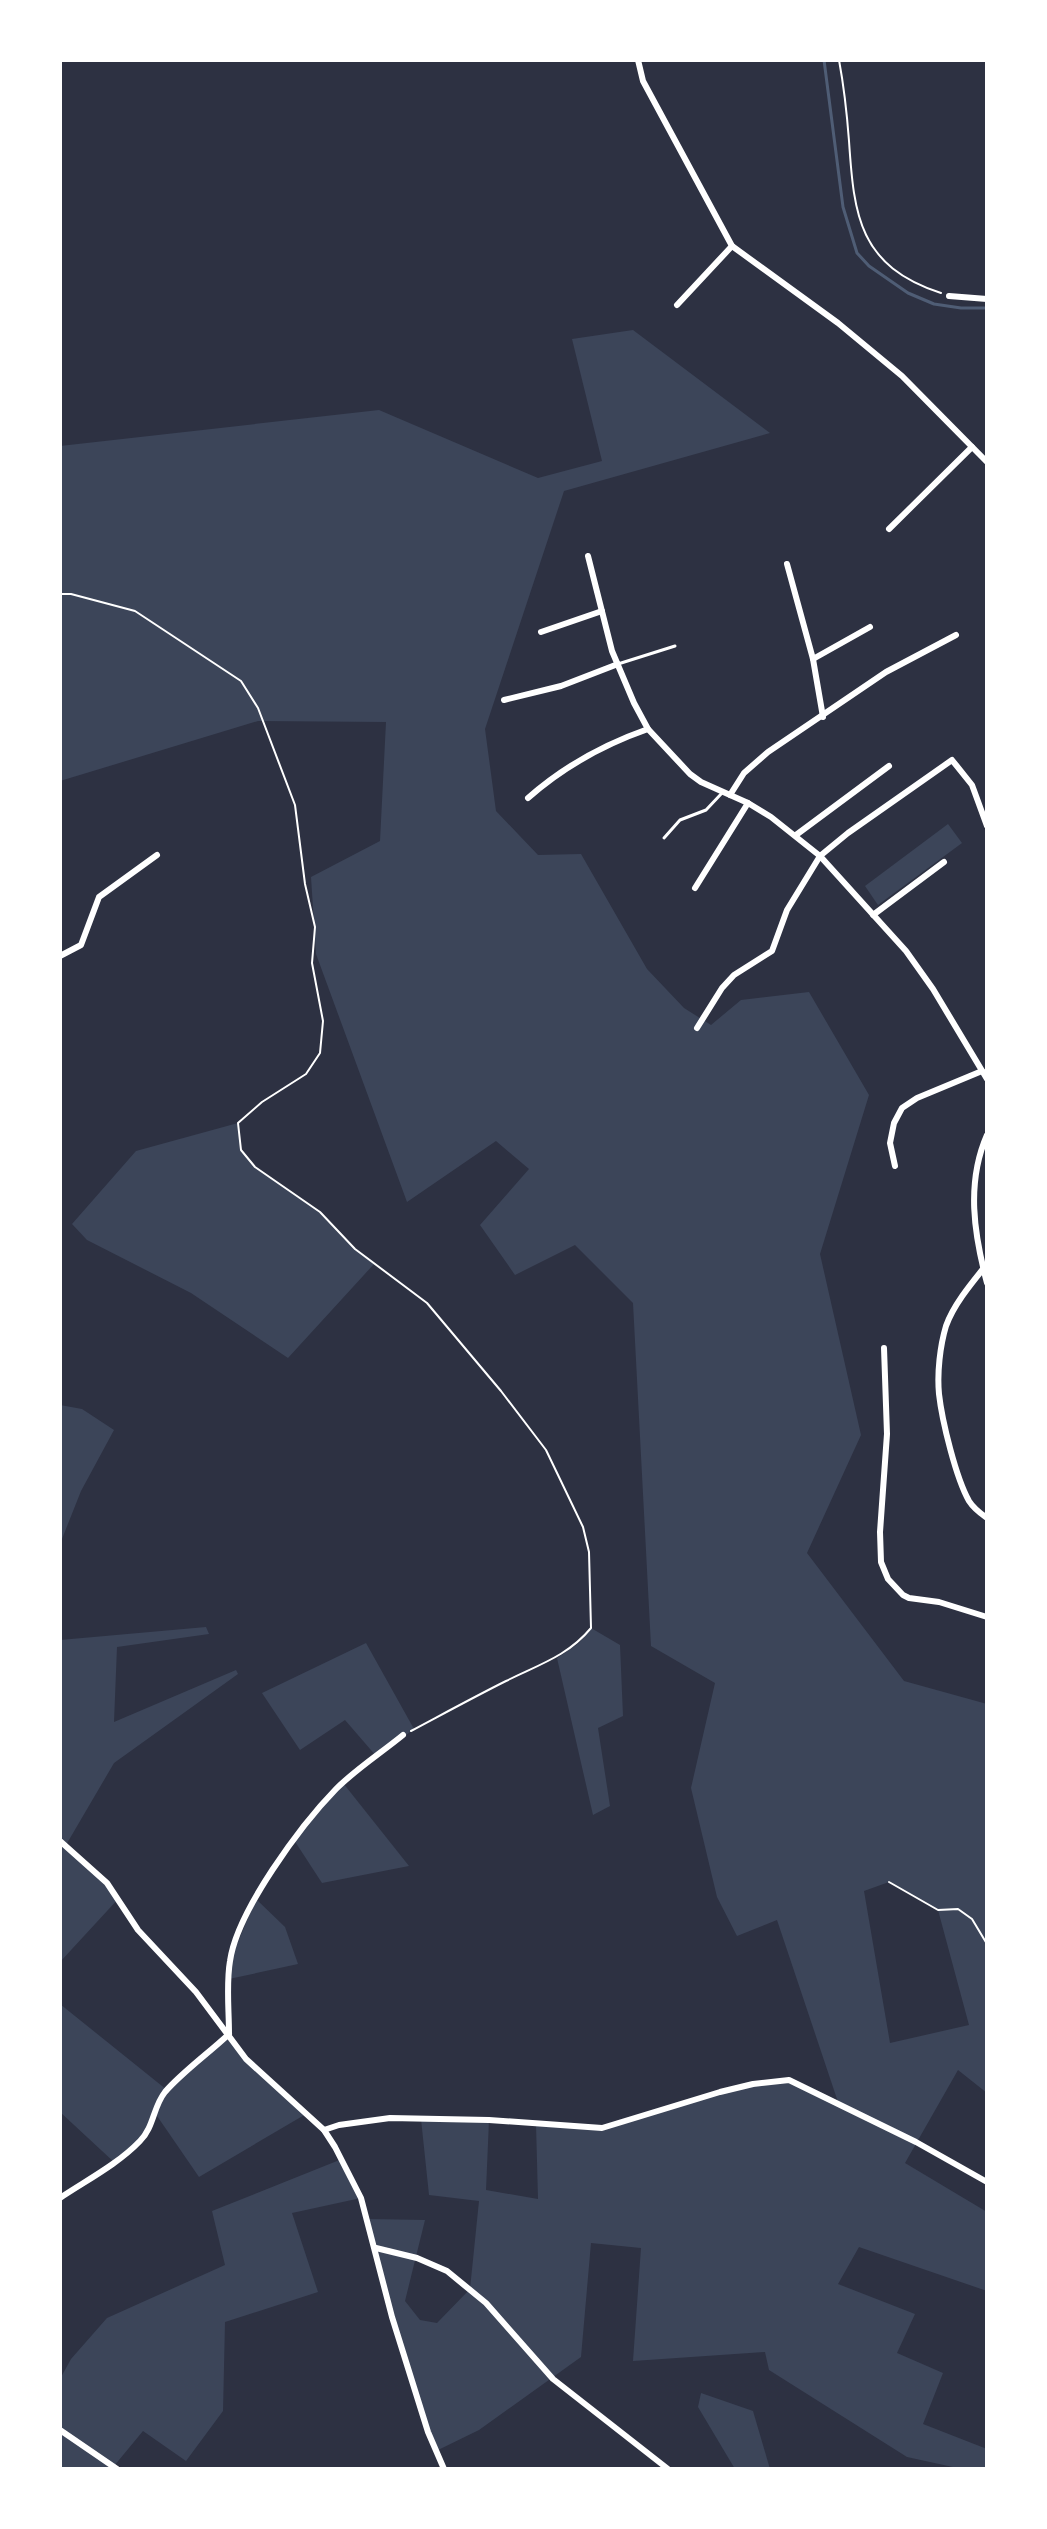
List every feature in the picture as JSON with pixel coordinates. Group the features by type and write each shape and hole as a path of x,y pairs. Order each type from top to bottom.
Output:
{"street":[{"path":"638,60 643,81 732,246 838,323 902,376 987,462"},
{"path":"677,305 732,246"},
{"path":"949,296 987,299"},
{"path":"889,529 972,447"},
{"path":"588,556 618,664 648,729 690,774 748,803 796,835 820,856 906,951 933,989 987,1079"},
{"path":"787,564 813,659 823,717"},
{"path":"541,632 602,611"},
{"path":"813,659 870,627"},
{"path":"726,794 768,752 886,672 956,635"},
{"path":"504,700 561,686 618,664"},
{"path":"528,798 541,786 594,752 648,729"},
{"path":"697,1028 734,975 772,951 787,910 820,856 952,760 972,785 987,826"},
{"path":"796,835 889,766"},
{"path":"695,888 748,803"},
{"path":"60,956 81,945 99,897 157,855"},
{"path":"873,915 944,862"},
{"path":"895,1166 890,1143 894,1123 902,1108 980,1068 987,1059"},
{"path":"987,1135 977,1161 972,1197 987,1283"},
{"path":"983,1269 946,1326 939,1394 965,1492 977,1512 987,1518"},
{"path":"884,1348 887,1434 880,1532 881,1562 888,1579 903,1595 987,1617"},
{"path":"60,2198 115,2163 140,2141 147,2132 156,2104 167,2090 229,2034 229,1979 233,1948 274,1866 334,1791 403,1735"},
{"path":"60,1841 107,1883 138,1930 196,1992 246,2059 324,2130 361,2198 392,2317 428,2432 444,2469"},
{"path":"324,2130 390,2118 489,2120 602,2128 720,2092 789,2080 916,2142 987,2182"},
{"path":"376,2248 417,2258 447,2271 486,2303 553,2379 668,2469"},
{"path":"60,2430 117,2469"}],"lane":[{"path":"618,664 675,646"},
{"path":"664,838 680,820 706,810 726,794"}],"path":[{"path":"839,60 853,195 867,240 902,275 949,296"},
{"path":"60,594 71,594 135,611 241,681 258,708 295,805 305,884 315,927 312,963 323,1021 320,1053 306,1074 262,1102 238,1123 241,1150 255,1167 320,1212 355,1249 427,1303 546,1450 583,1527 589,1552 591,1628 579,1643 557,1658 403,1735"},
{"path":"889,1882 938,1910 958,1909 972,1919 987,1944"}],"shaded area":[{"path":"633,330 770,433 564,491 485,729 496,811 538,855 581,854 647,969 684,1008 711,1025 741,1000 809,992 869,1095 820,1254 861,1435 807,1553 904,1681 987,1704 987,2093 958,2070 905,2163 987,2212 987,2291 859,2247 838,2284 915,2314 897,2353 943,2373 923,2424 987,2449 987,2469 962,2469 907,2457 769,2370 765,2352 633,2361 641,2248 591,2243 581,2357 479,2430 436,2451 386,2297 368,2219 425,2220 405,2301 420,2320 437,2323 470,2289 479,2201 429,2195 421,2119 489,2120 486,2190 538,2199 536,2124 602,2128 720,2092 789,2080 838,2102 777,1920 737,1936 717,1897 691,1788 715,1683 651,1646 633,1303 575,1245 515,1275 480,1225 529,1169 496,1141 407,1202 316,954 311,877 380,841 386,722 258,721 60,781 60,446 379,410 538,478 602,461 572,339","holes":["889,1882 938,1910 969,2025 890,2043 864,1891"]},
{"path":"948,824 962,843 878,905 865,886"},
{"path":"238,1123 241,1150 255,1167 320,1212 374,1264 288,1358 191,1293 87,1240 72,1224 136,1151"},
{"path":"60,1405 82,1409 114,1430 81,1491 60,1544"},
{"path":"206,1627 209,1634 117,1647 114,1722 236,1670 238,1674 114,1763 66,1845 119,1898 60,1962 60,1640"},
{"path":"591,1628 620,1645 623,1716 598,1728 610,1806 593,1815 557,1658 579,1643"},
{"path":"366,1643 414,1729 377,1757 345,1720 300,1750 262,1693"},
{"path":"343,1783 409,1866 322,1883 294,1840"},
{"path":"256,1899 285,1927 298,1964 229,1979 230,1961"},
{"path":"60,2004 167,2090 229,2034 246,2059 306,2114 199,2177 155,2113 147,2132 115,2163 60,2112"},
{"path":"342,2159 361,2198 292,2213 318,2292 225,2322 223,2411 186,2461 143,2431 114,2466 117,2469 60,2469 60,2379 71,2359 107,2318 225,2265 212,2211"},
{"path":"701,2393 753,2411 770,2469 735,2469 698,2407"}],"waterway":[{"path":"824,60 843,207 857,253 869,266 908,293 934,304 987,308"}]}
